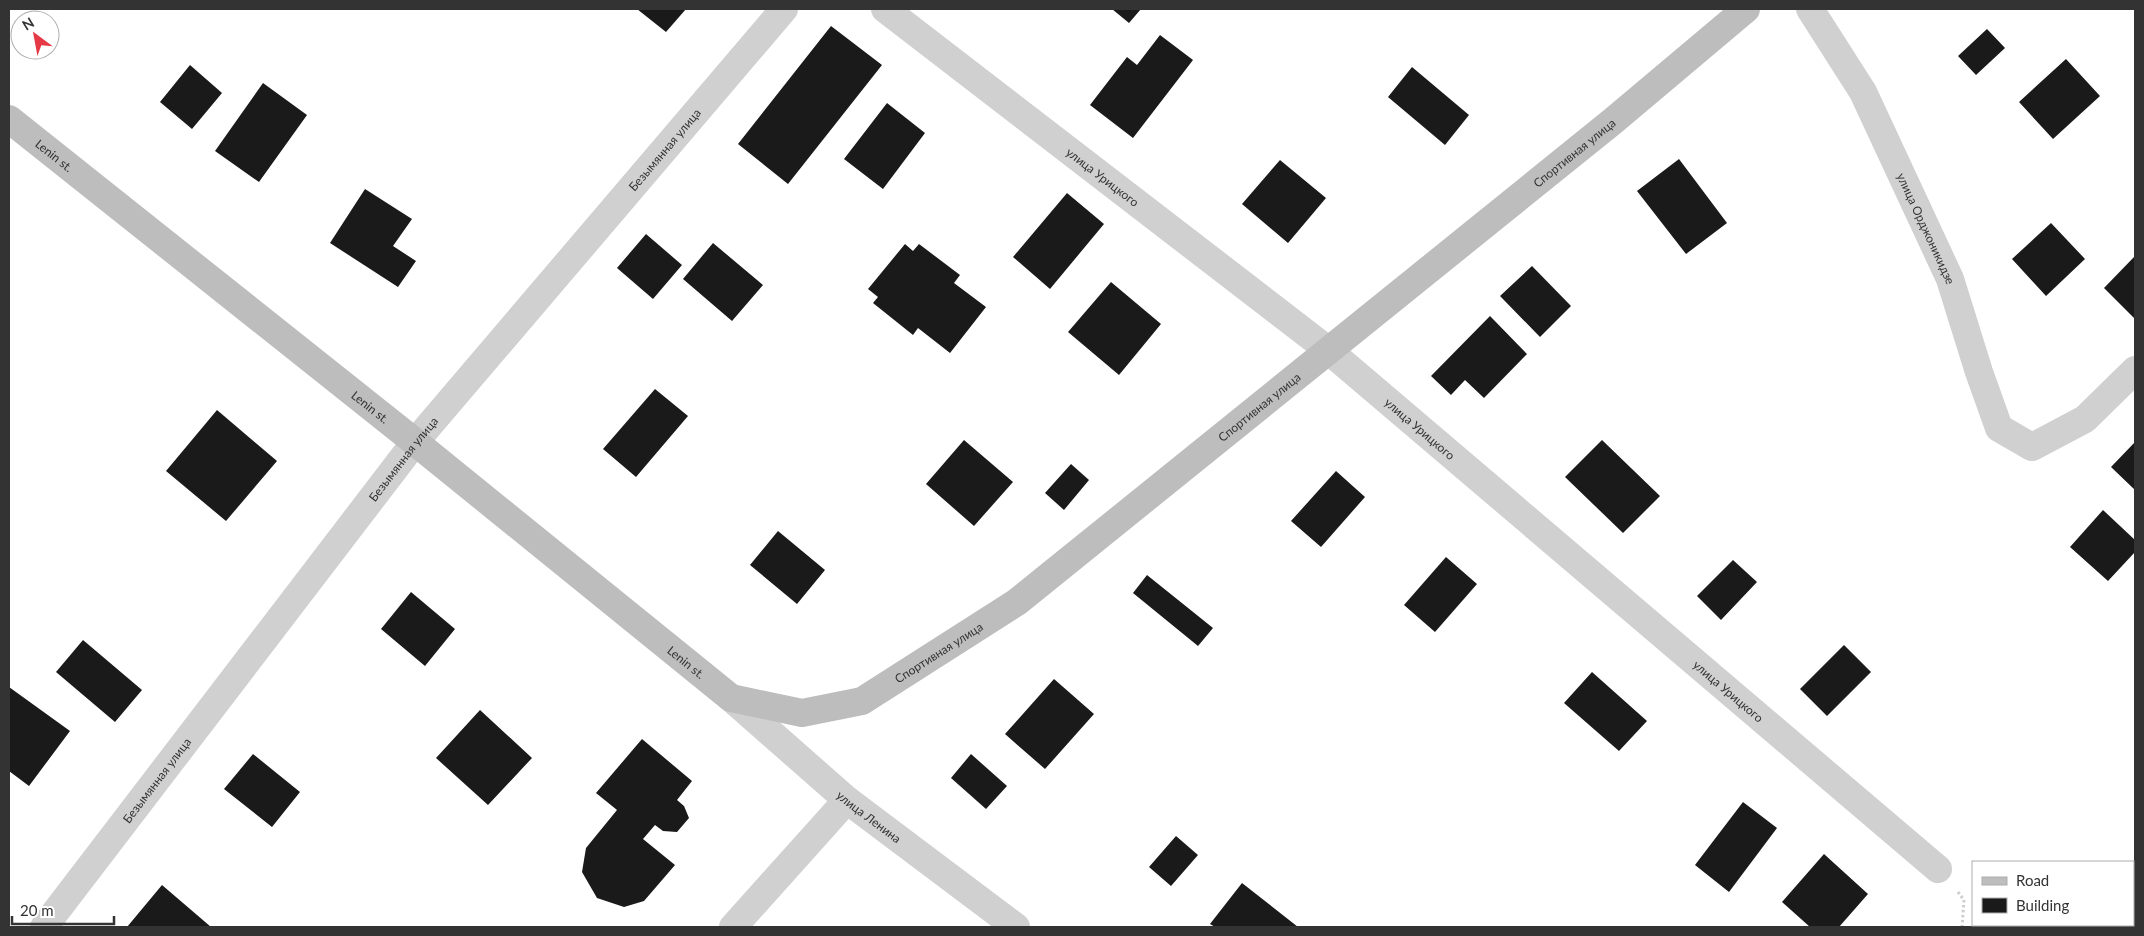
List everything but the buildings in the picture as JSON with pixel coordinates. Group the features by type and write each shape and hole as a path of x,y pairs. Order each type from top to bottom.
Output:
{"street":[{"name":"Безымянная улица","path":"44,927 415,442 784,9"},
{"name":"улица Урицкого","path":"885,9 1328,350 1938,869"},
{"name":"Спортивная улица","path":"731,698 802,713 862,701 1017,602 1606,127 1746,9"},
{"name":"улица Орджоникидзе","path":"1810,9 1863,92 1950,279 1979,372 1999,428 2032,447 2085,420 2135,370"},
{"name":"Lenin st.","path":"9,119 415,442 731,698"},
{"name":"улица Ленина","path":"731,698 847,800 1016,927"},
{"path":"733,927 847,800"}]}
